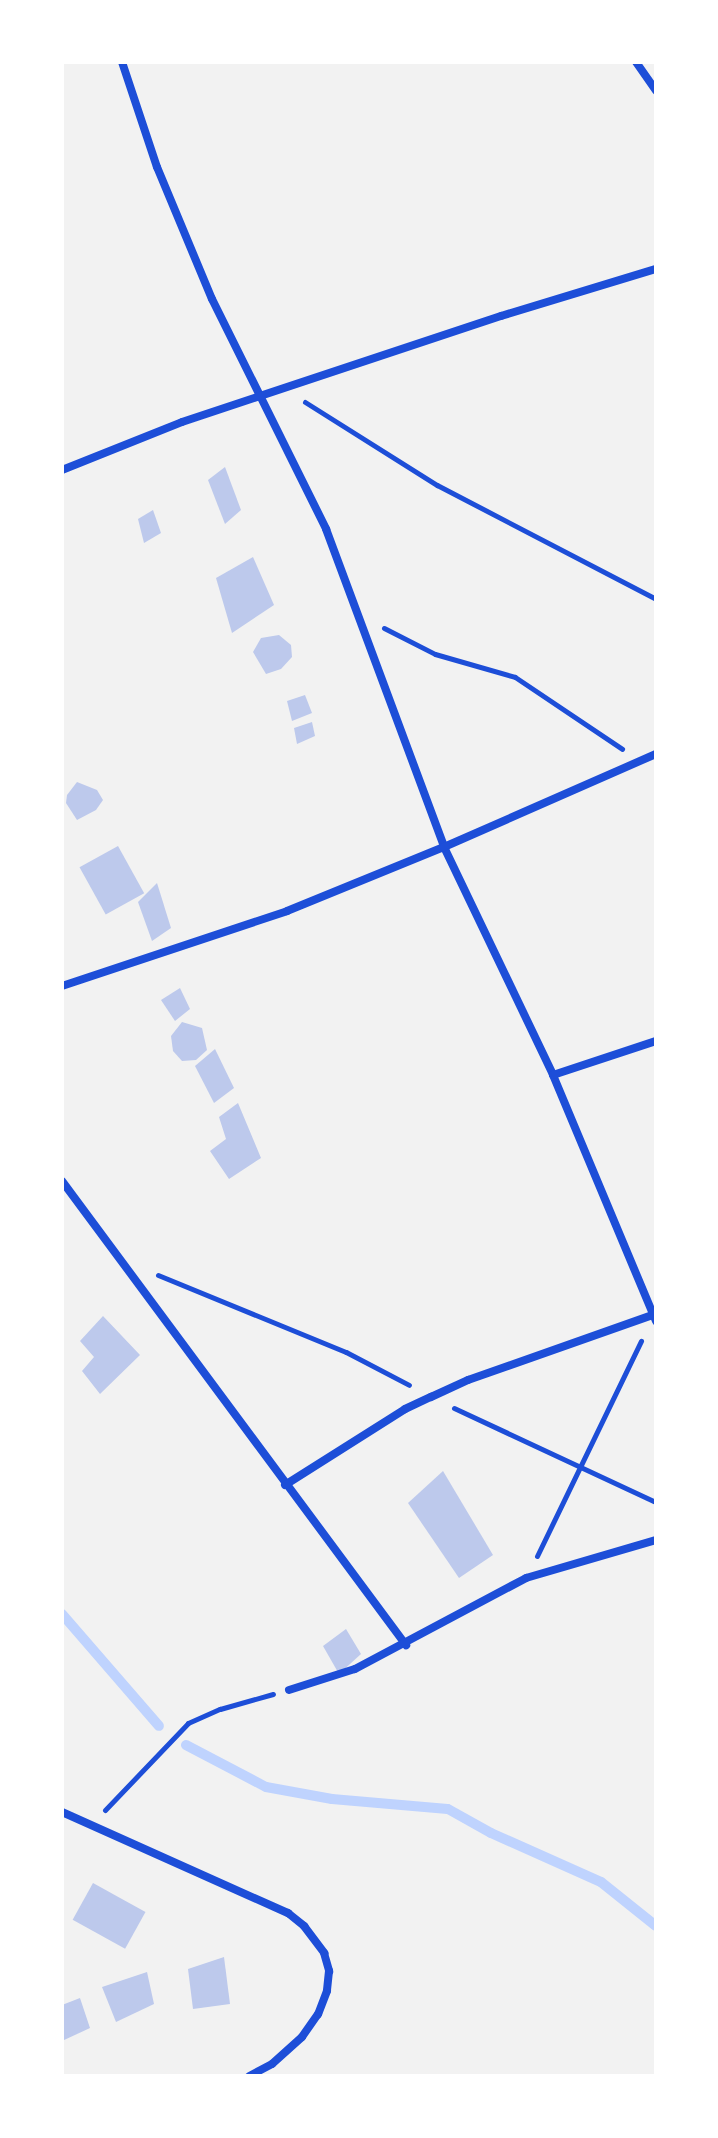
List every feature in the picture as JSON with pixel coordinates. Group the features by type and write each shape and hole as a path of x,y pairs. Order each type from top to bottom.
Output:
{"street":[{"path":"122,62 157,167 212,299 326,529 444,847 553,1075 655,1318 468,1380 405,1409 285,1485"},
{"path":"636,62 656,91"},
{"path":"62,470 182,422 261,395 656,269"},
{"path":"62,986 287,911 444,847 656,754"},
{"path":"553,1075 656,1041"},
{"path":"62,1181 406,1645"},
{"path":"289,1690 355,1669 406,1645 526,1578 656,1540"},
{"path":"62,1812 288,1913 304,1926 324,1953 329,1971 318,2014 302,2037 272,2064 249,2076"}],"path":[{"path":"283,388 437,485 656,599"},
{"path":"358,616 435,654 515,677 639,761"},
{"path":"118,1259 346,1352 431,1397 656,1502"},
{"path":"526,1578 655,1318"},
{"path":"92,1824 188,1723 220,1709 289,1690"}],"building":[{"path":"225,467 241,510 225,524 208,480"},
{"path":"153,510 161,533 144,543 138,519"},
{"path":"253,557 274,605 232,633 216,578"},
{"path":"279,635 291,645 292,657 281,669 266,674 253,652 261,638"},
{"path":"305,695 312,713 292,721 287,701"},
{"path":"312,722 315,736 297,744 294,728"},
{"path":"77,782 97,790 103,800 96,810 77,820 66,803 67,795"},
{"path":"118,846 144,893 106,915 80,867"},
{"path":"157,883 171,928 152,941 138,902"},
{"path":"180,988 190,1009 175,1021 161,1000"},
{"path":"182,1022 202,1028 207,1050 196,1060 182,1061 173,1051 171,1036"},
{"path":"215,1049 234,1088 214,1103 195,1066"},
{"path":"238,1103 261,1158 229,1179 210,1151 226,1139 219,1117"},
{"path":"103,1316 140,1355 100,1394 82,1371 94,1357 80,1341"},
{"path":"443,1471 493,1555 459,1578 408,1503"},
{"path":"346,1629 361,1654 339,1674 323,1646"},
{"path":"93,1883 145,1912 125,1949 73,1920"},
{"path":"224,1957 230,2004 193,2009 188,1969"},
{"path":"147,1972 154,2004 116,2022 102,1987"},
{"path":"80,1998 90,2028 62,2041 62,2005"}],"waterway":[{"path":"62,1614 159,1726"},
{"path":"186,1745 266,1787 332,1799 448,1809 491,1833 601,1882 656,1926"}]}
